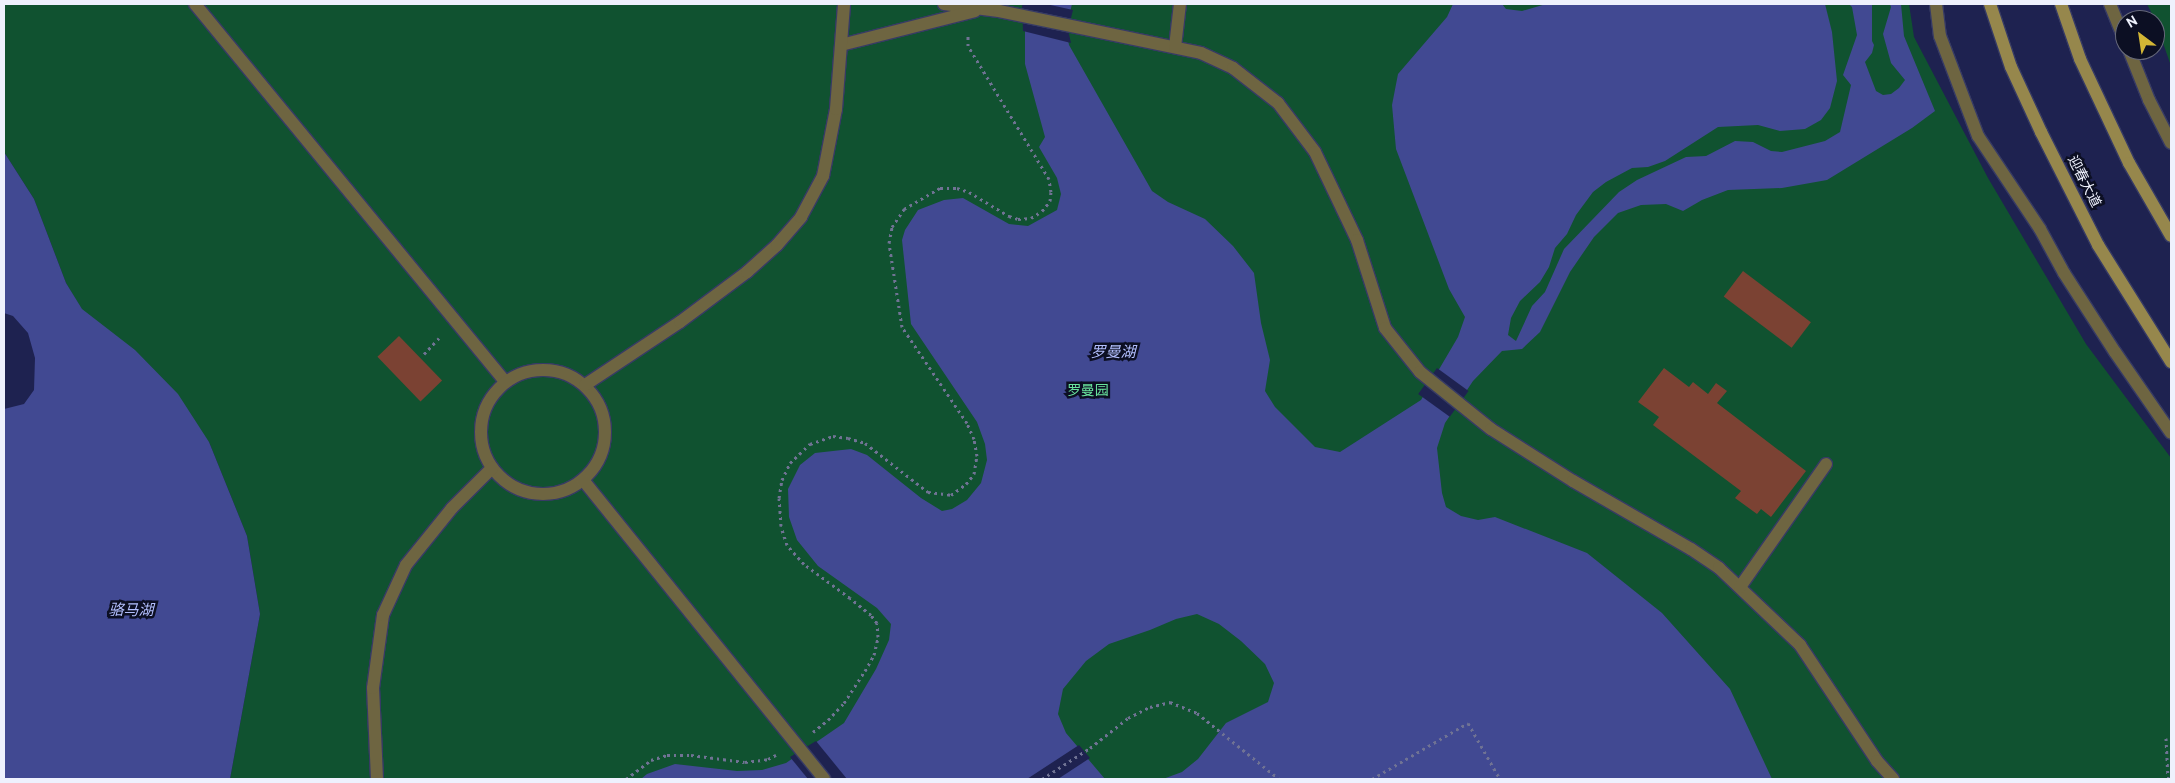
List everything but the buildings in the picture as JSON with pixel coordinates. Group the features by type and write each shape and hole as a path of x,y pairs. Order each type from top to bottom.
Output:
{"main road":[{"name":"迎春大道","path":"1990,4 2011,67 2041,132 2094,237 2171,362"},
{"path":"2061,4 2080,59 2128,163 2171,236"}],"lane":[{"path":"195,4 505,382"},
{"path":"584,385 680,322 747,272 777,245 801,217 822,176 836,109 844,4"},
{"path":"944,4 999,11 1201,53 1232,68 1278,103 1315,152 1357,240 1385,328 1420,372 1491,429 1573,481 1692,549 1740,587 1800,645 1877,761 1893,779"},
{"path":"1175,47 1180,4"},
{"path":"1936,4 1940,36 1978,136 2040,229 2064,273 2115,352 2171,433"},
{"path":"2110,4 2115,16"},
{"path":"841,45 980,9"},
{"path":"2133,60 2149,100 2171,143"},
{"path":"545,369 566,373 584,385 598,401 605,422 605,444 597,464 583,480 566,490 546,494 526,493 508,484 492,468 484,454 480,434 482,415 490,397 505,382 524,372 545,369"},
{"path":"1740,587 1826,464"},
{"path":"377,779 373,688 383,615 406,565 452,508 492,468"},
{"path":"583,480 824,779"}],"path":[{"path":"626,779 651,760 667,755 691,755 745,762 768,759 796,745 828,720 844,702 874,654 878,637 877,623 871,615 804,564 787,545 781,526 779,498 782,480 790,463 810,444 833,436 865,443 928,492 951,495 966,484 974,474 977,456 974,439 967,423 902,327 889,243 892,227 904,209 940,188 958,188 969,192 1009,216 1018,219 1031,218 1042,211 1050,201 1052,192 1049,179 968,46 968,28 980,9"},
{"path":"1042,779 1090,748 1128,718 1150,707 1170,702 1197,714 1278,779"},
{"path":"1372,779 1468,723 1500,779"},
{"path":"2166,738 2168,779"}],"green space":[{"name":"罗曼园","path":"4,4 1909,4 1914,37 1988,178 2086,344 2171,458 2171,779 230,779 260,614 247,536 209,442 104,327 82,310 66,283 34,199 4,152"},
{"path":"2147,4 2171,4 2171,66 2165,49 2165,10 2150,10"}],"water":[{"name":"罗曼湖","path":"1025,4 1072,4 1066,30 1069,45 1152,191 1168,202 1205,219 1233,246 1254,273 1261,323 1270,360 1265,391 1275,407 1315,447 1340,452 1421,400 1458,337 1465,317 1449,289 1396,149 1392,105 1398,74 1447,17 1453,4 1502,4 1506,9 1522,11 1546,4 1825,4 1832,32 1837,81 1830,108 1821,120 1805,129 1780,131 1758,125 1718,127 1665,161 1648,167 1632,168 1606,182 1593,192 1576,215 1567,234 1555,248 1549,267 1540,282 1520,301 1511,318 1508,335 1516,341 1532,306 1545,292 1564,249 1619,192 1637,180 1686,157 1706,156 1735,141 1753,142 1771,151 1782,152 1825,141 1840,132 1851,85 1843,75 1857,35 1852,7 1849,4 1872,4 1872,41 1874,45 1872,53 1865,62 1876,91 1883,95 1891,94 1899,88 1905,80 1891,63 1883,34 1891,7 1890,4 1901,4 1904,36 1935,111 1912,128 1827,180 1782,188 1728,190 1702,200 1683,211 1666,204 1641,205 1618,213 1594,237 1570,272 1540,332 1522,349 1502,351 1473,381 1445,423 1437,448 1442,493 1446,507 1461,516 1478,520 1495,517 1587,553 1662,613 1730,689 1772,779 1163,779 1182,772 1198,759 1226,723 1268,702 1274,683 1265,664 1241,641 1219,624 1197,614 1176,619 1109,644 1086,661 1063,689 1058,714 1066,733 1105,779 641,779 647,774 675,764 737,771 762,770 786,763 844,723 876,669 889,640 891,624 877,608 818,566 797,540 789,517 788,489 800,465 815,453 851,449 867,455 921,498 942,511 952,509 967,500 981,483 987,460 985,444 977,422 911,324 902,240 905,230 918,210 944,200 963,198 1009,224 1028,226 1057,210 1061,194 1057,178 1039,147 1045,137 1025,64"},
{"name":"骆马湖","path":"4,152 34,199 66,283 82,309 135,350 178,394 209,442 247,536 260,614 230,779 4,779 4,409 24,404 34,390 35,358 28,333 13,316 4,313"}],"pier":[{"path":"1022,4 1046,4 1073,10 1068,30 1071,43 1023,31"},
{"path":"1437,368 1469,391 1450,417 1418,394"},
{"path":"816,741 847,779 808,779 790,757"},
{"path":"1079,745 1090,758 1058,779 1027,779"}]}
